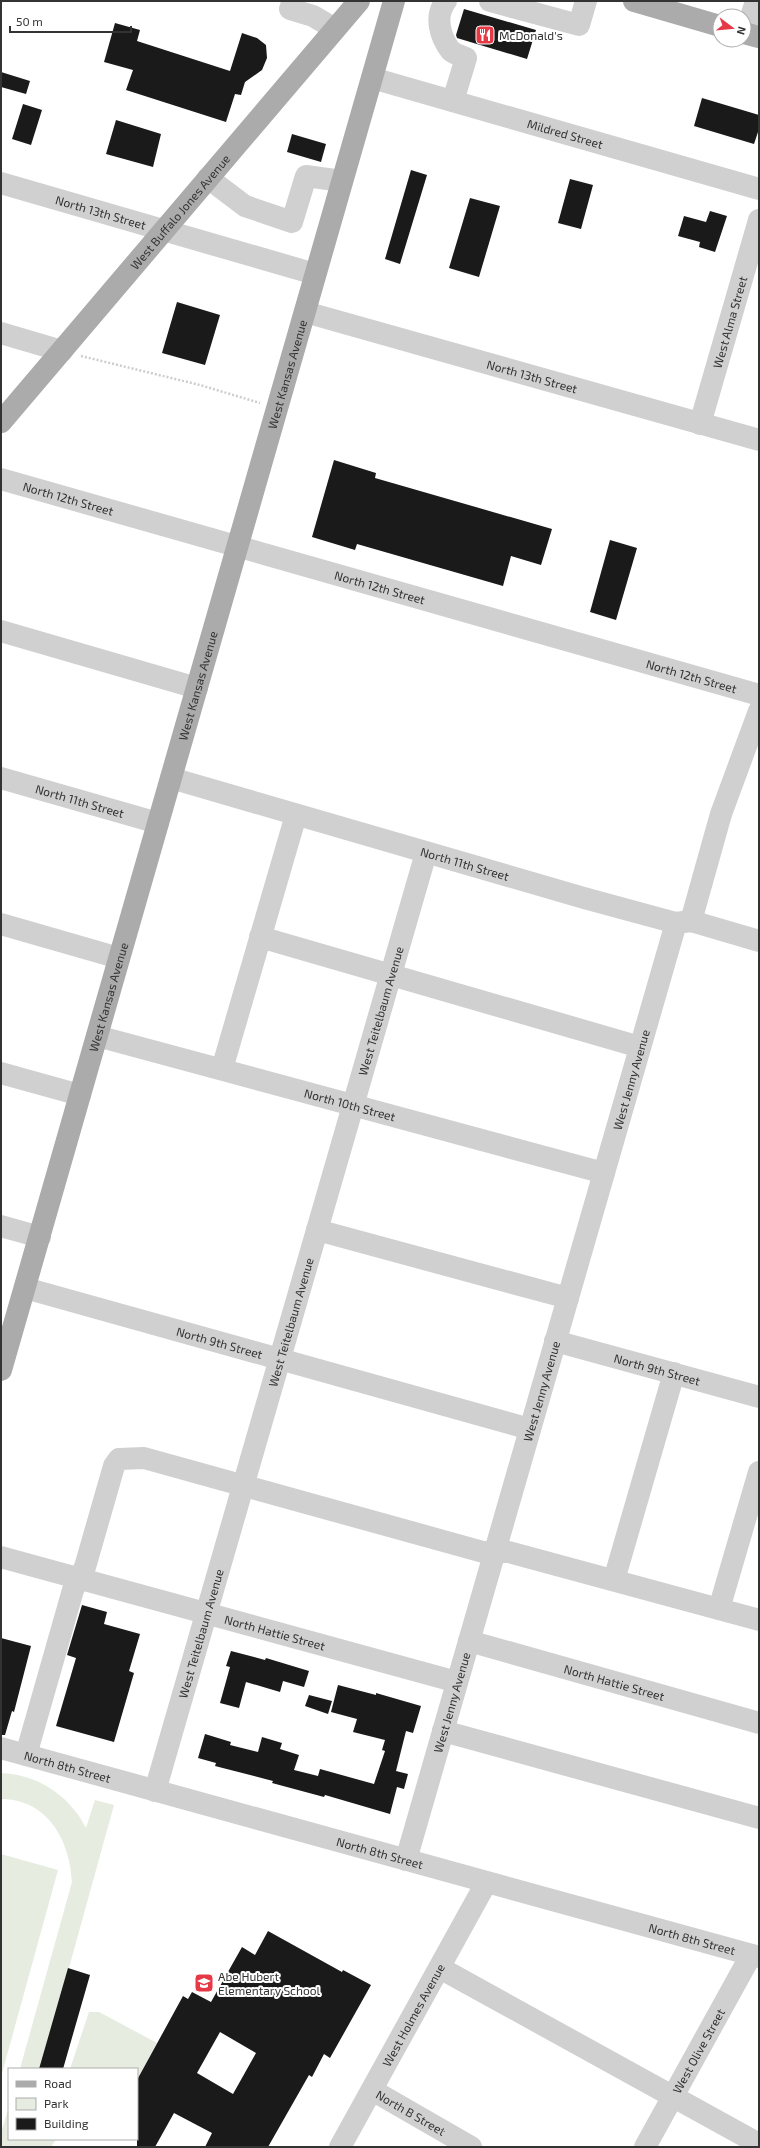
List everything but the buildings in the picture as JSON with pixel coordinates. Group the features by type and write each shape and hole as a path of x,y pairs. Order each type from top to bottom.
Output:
{"main road":[{"name":"West Buffalo Jones Avenue","path":"1,422 359,1"},
{"name":"West Kansas Avenue","path":"1,1370 394,1"},
{"path":"641,2 712,24"}],"street":[{"path":"293,1 290,10 313,16 335,29"},
{"path":"446,1 442,5 439,22 441,34 452,52 466,58 453,101"},
{"path":"490,1 579,25 586,1"},
{"path":"752,23 756,1"},
{"name":"Mildred Street","path":"372,78 759,189"},
{"path":"208,178 245,206 292,222 306,176 342,181"},
{"name":"North 13th Street","path":"1,183 315,274"},
{"name":"West Alma Street","path":"700,424 759,220"},
{"name":"North 13th Street","path":"305,312 759,440"},
{"path":"1,333 62,351"},
{"name":"North 12th Street","path":"1,478 759,695"},
{"path":"1,631 197,688"},
{"name":"West Jenny Avenue","path":"406,1860 640,1047 721,814 759,711"},
{"name":"North 11th Street","path":"1,778 158,822"},
{"name":"North 11th Street","path":"171,778 426,853 683,922 759,940"},
{"path":"222,1069 296,815"},
{"name":"West Teitelbaum Avenue","path":"155,1791 426,853"},
{"path":"1,924 119,958"},
{"path":"260,937 640,1047"},
{"name":"North 10th Street","path":"97,1036 354,1104 604,1173"},
{"path":"1,1073 80,1095"},
{"path":"1,1226 40,1237"},
{"path":"317,1230 568,1298"},
{"name":"North 9th Street","path":"25,1288 530,1430"},
{"name":"North 9th Street","path":"555,1341 759,1397"},
{"path":"614,1580 674,1373"},
{"path":"26,1755 73,1590 85,1567 114,1466 119,1459 144,1458 483,1552 509,1552 759,1620"},
{"path":"719,1609 759,1472"},
{"name":"North Hattie Street","path":"1,1557 457,1682"},
{"name":"North Hattie Street","path":"469,1641 759,1723"},
{"path":"443,1731 759,1818"},
{"name":"North 8th Street","path":"1,1748 755,1956"},
{"name":"West Holmes Avenue","path":"340,2147 486,1883"},
{"name":"West Olive Street","path":"646,2147 672,2098 755,1956"},
{"path":"440,1968 672,2098 759,2144"},
{"name":"North B Street","path":"372,2090 471,2147"}],"path":[{"path":"62,351 200,385 278,407"}],"green space":[{"path":"1,1773 14,1774 27,1778 39,1782 51,1789 71,1806 86,1828 95,1800 114,1805 41,2068 20,2068 72,1882 70,1867 67,1852 61,1838 44,1814 32,1806 17,1801 1,1799"},
{"path":"1,1854 58,1870 1,2077"},
{"path":"89,2012 99,2012 157,2043 138,2078 138,2068 70,2068"},
{"path":"8,2110 8,2140 55,2140 51,2147 1,2147 1,2132"}],"place":[{"name":"McDonald's","path":"485,35"},
{"name":"Abe Hubert Elementary School","path":"204,1983"}]}
